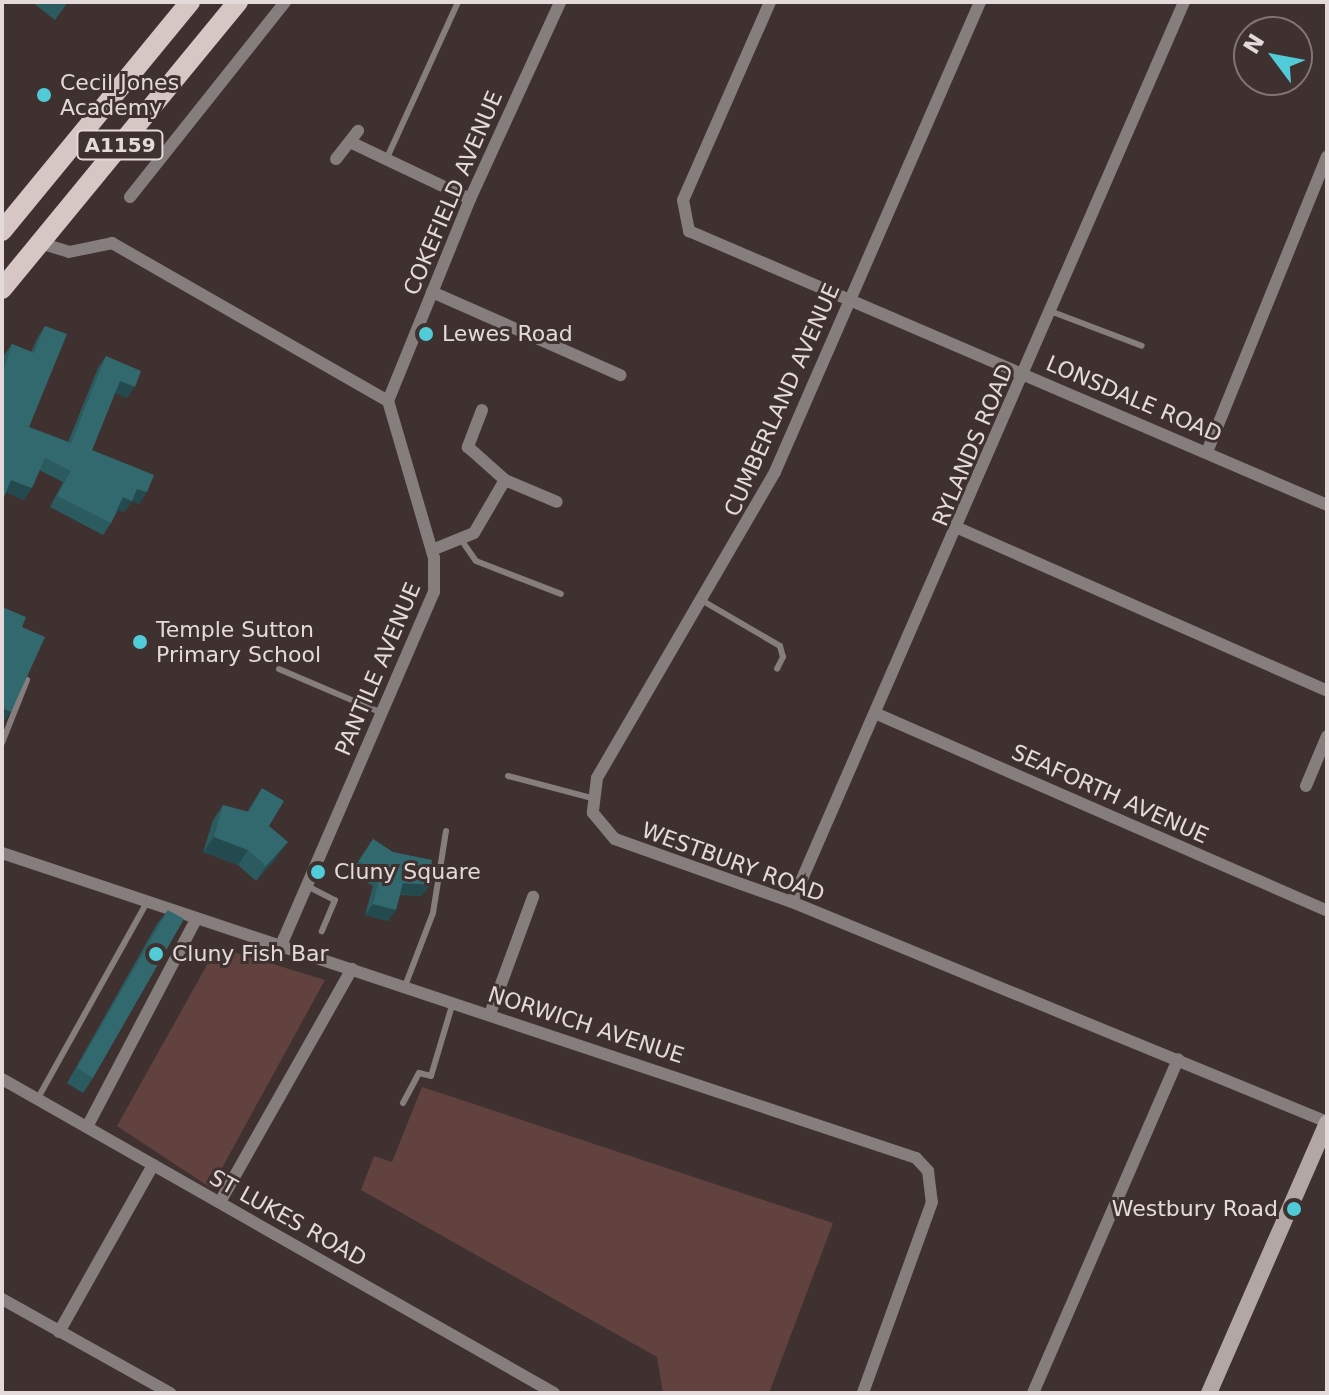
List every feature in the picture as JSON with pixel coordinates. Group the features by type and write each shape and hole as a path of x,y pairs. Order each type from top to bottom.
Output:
{"main road":[{"name":"A1159","path":"2,231 190,2"},
{"name":"A1159","path":"2,289 238,2"}],"street":[{"path":"130,197 285,2"},
{"name":"COKEFIELD AVENUE","path":"388,401 470,199 560,2"},
{"name":"LONSDALE ROAD","path":"770,2 683,200 684,223 697,237 849,303 1026,374 1327,505"},
{"name":"CUMBERLAND AVENUE","path":"592,798 597,778 703,601 775,472 980,2"},
{"name":"RYLANDS ROAD","path":"792,902 1026,374 1050,311 1184,2"},
{"path":"336,159 358,131"},
{"path":"350,142 470,199"},
{"path":"1207,452 1327,156"},
{"path":"40,243 69,252 112,243 388,401"},
{"path":"432,292 620,375"},
{"name":"PANTILE AVENUE","path":"282,943 434,592 432,550 388,401"},
{"path":"482,410 467,445 505,480 557,502"},
{"path":"432,550 462,541 482,524 505,480"},
{"path":"958,528 1327,691"},
{"name":"SEAFORTH AVENUE","path":"877,714 1327,911"},
{"path":"1306,786 1327,736"},
{"name":"WESTBURY ROAD","path":"592,798 598,823 615,839 792,902 1327,1123"},
{"name":"NORWICH AVENUE","path":"2,853 196,919 282,943 916,1158 928,1171 932,1202 863,1393"},
{"path":"490,1014 533,897"},
{"path":"87,1127 196,919"},
{"path":"220,1202 352,969"},
{"path":"1033,1393 1178,1059"},
{"name":"ST LUKES ROAD","path":"2,1079 554,1393"},
{"path":"1209,1393 1327,1123"},
{"path":"59,1332 153,1165"},
{"path":"2,1299 170,1393"}],"lane":[{"path":"386,160 458,2"},
{"path":"1050,311 1142,346"},
{"path":"462,541 476,561 561,594"},
{"path":"703,601 780,646 783,657 777,669"},
{"path":"279,669 382,713"},
{"path":"2,743 27,680"},
{"path":"508,776 592,798"},
{"path":"405,986 433,913 446,831"},
{"path":"307,886 335,900 322,931"},
{"path":"37,1099 147,902"},
{"path":"403,1103 419,1073 431,1076 453,1002"}],"shaded area":[{"path":"217,947 325,980 211,1188 117,1126"},
{"path":"422,1087 833,1223 769,1393 663,1393 657,1357 361,1190 374,1156 392,1162"}],"building":[{"path":"45,326 67,334 29,427 71,443 106,356 141,371 135,387 120,381 92,450 154,475 147,492 137,489 132,501 123,497 111,523 57,496 71,471 45,458 32,488 11,480 2,502 2,375 12,344 34,353"},
{"path":"2,607 26,617 22,627 45,637 11,712 2,708"},
{"path":"262,788 284,801 269,826 288,842 266,866 248,850 214,837 223,805 249,812"},
{"path":"373,839 393,852 432,860 430,885 403,883 396,910 373,904 380,875 359,861"},
{"path":"168,910 184,919 93,1078 77,1068"}],"place":[{"name":"Cecil Jones Academy","path":"44,95"},
{"name":"Lewes Road","path":"426,334"},
{"name":"Temple Sutton Primary School","path":"140,642"},
{"name":"Cluny Square","path":"318,872"},
{"name":"Cluny Fish Bar","path":"156,954"},
{"name":"Westbury Road","path":"1294,1209"}]}
